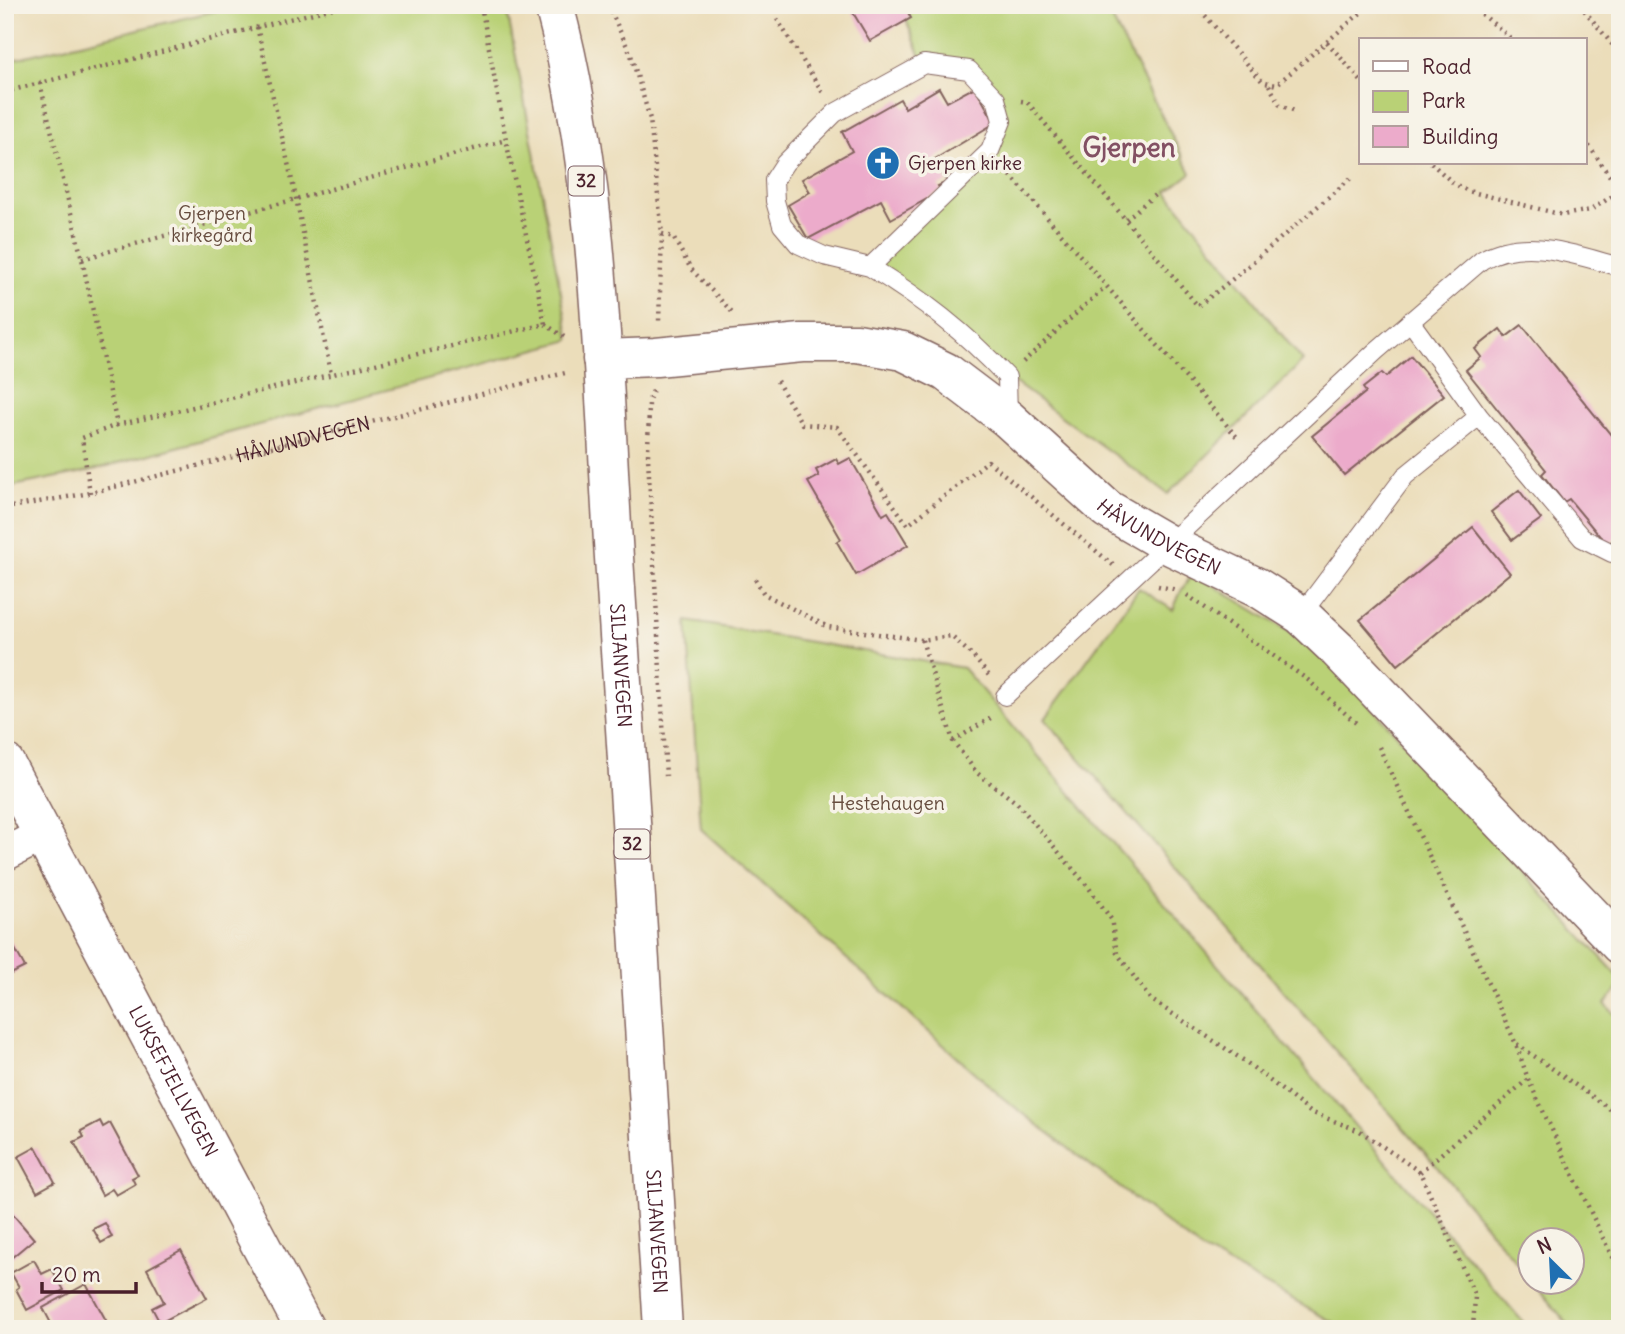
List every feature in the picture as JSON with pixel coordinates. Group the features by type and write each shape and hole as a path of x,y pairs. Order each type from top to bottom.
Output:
{"main road":[{"name":"SILJANVEGEN","path":"554,5 570,71 588,196 588,370 663,1329"},
{"name":"HÅVUNDVEGEN","path":"588,370 656,357 756,346 857,343 903,351 946,372 1008,419 1107,509 1169,545 1257,587 1301,615 1337,649 1620,945"},
{"name":"LUKSEFJELLVEGEN","path":"5,763 305,1329"}],"street":[{"path":"5,854 44,834"}],"lane":[{"path":"870,267 990,150 1002,121 996,99 969,70 923,64 835,113 785,163 774,180 775,201 782,225 798,244 824,256 870,267 918,297 979,347 1007,377 1008,419"},
{"path":"1005,696 1376,351 1482,260 1493,253 1520,246 1543,248 1620,267"},
{"path":"1410,321 1479,416 1582,538 1612,553 1620,553"},
{"path":"1301,615 1405,476 1479,416"}],"path":[{"path":"5,92 344,5"},
{"path":"90,493 82,439 117,425 545,324 481,5"},
{"path":"1196,5 1268,85 1280,105 1295,111"},
{"path":"1268,85 1276,85 1286,80 1370,5"},
{"path":"1471,5 1511,38"},
{"path":"1580,5 1620,54"},
{"path":"610,7 631,55 650,119 662,234 658,333"},
{"path":"778,19 835,113"},
{"path":"257,27 296,198 331,374"},
{"path":"1327,42 1359,79"},
{"path":"40,83 82,259 117,425"},
{"path":"996,99 1027,102 1198,306 1352,177"},
{"path":"82,259 506,139"},
{"path":"1432,164 1453,183 1468,191 1563,215 1591,210 1620,191 1586,141"},
{"path":"990,150 1105,287 1237,437"},
{"path":"1126,219 1156,194"},
{"path":"662,234 673,237 691,269 749,330 802,424 837,427 908,525 988,461 1129,579 1181,591 1308,680 1357,725"},
{"path":"1007,377 1105,287"},
{"name":"HÅVUNDVEGEN","path":"5,508 90,493 571,371 588,370"},
{"path":"656,385 649,400 648,458 667,790"},
{"path":"755,579 764,594 828,627 922,640 950,636 972,655 1005,696 1002,711 953,741"},
{"path":"922,640 953,741 977,773 1017,803 1089,888 1111,919 1117,953 1150,999 1245,1062 1310,1112 1360,1131 1420,1172 1475,1296 1473,1329"},
{"path":"1377,743 1516,1044 1528,1079 1620,1274"},
{"path":"1516,1044 1620,1116"},
{"path":"1420,1172 1528,1079"}],"green space":[{"name":"Gjerpen kirkegård","path":"240,5 506,5 570,340 89,471 13,486 5,449 5,61"},
{"path":"900,5 1105,5 1191,173 1167,192 1303,361 1168,494 1007,377 870,267 990,151 996,99 969,70 924,64"},
{"path":"1193,573 1319,650 1620,978 1620,986 1605,1004 1620,1020 1620,1329 1572,1329 1544,1296 1586,1296 1586,1226 1516,1226 1516,1262 1433,1162 1045,719 1139,588 1173,610"},
{"name":"Hestehaugen","path":"687,621 963,668 1529,1329 1345,1329 1200,1249 1003,1098 701,829"}],"building":[{"path":"862,5 904,5 911,18 870,41 852,11"},
{"name":"Gjerpen kirke","path":"975,87 995,123 935,159 947,182 938,186 941,191 891,219 881,200 808,239 788,205 810,192 802,179 852,151 842,132 900,99 905,108 939,88 947,102"},
{"path":"1522,325 1620,446 1620,535 1607,545 1569,499 1564,502 1542,474 1546,470 1466,370 1481,357 1475,349 1500,329 1506,337"},
{"path":"1411,356 1444,395 1344,475 1312,436 1366,392 1363,388 1382,373 1386,377"},
{"path":"850,458 883,515 888,512 908,545 856,575 837,542 841,539 808,482 819,476 816,470 836,459 839,464"},
{"path":"1519,490 1541,519 1512,540 1491,512"},
{"path":"1473,527 1510,573 1398,665 1360,620"},
{"path":"5,931 25,967 5,977"},
{"path":"100,1121 103,1127 110,1123 138,1175 132,1178 135,1184 116,1195 112,1189 102,1195 74,1142 84,1137 81,1131"},
{"path":"36,1147 55,1182 37,1192 18,1157"},
{"path":"5,1205 34,1239 5,1263"},
{"path":"105,1223 112,1237 101,1243 93,1229"},
{"path":"181,1250 207,1298 160,1323 152,1308 164,1302 147,1269"},
{"path":"34,1260 42,1274 52,1269 64,1290 27,1310 11,1273"},
{"path":"86,1284 108,1324 100,1329 54,1329 43,1308"}],"place":[{"name":"Gjerpen kirke","path":"883,163"}],"district":[{"name":"Gjerpen","path":"1129,148"}]}
